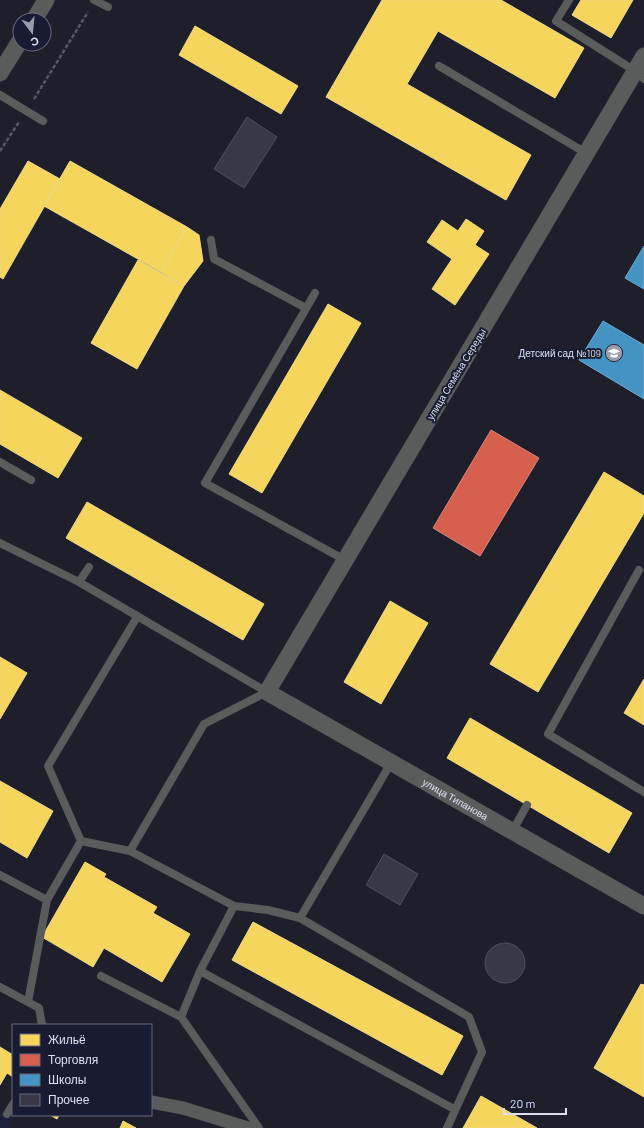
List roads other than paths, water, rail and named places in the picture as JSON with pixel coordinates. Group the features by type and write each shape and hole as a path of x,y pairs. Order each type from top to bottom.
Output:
{"street":[{"path":"39,12 46,0"},
{"path":"0,73 13,52"},
{"name":"улица Семёна Середы","path":"267,692 586,153 639,75 644,56"},
{"name":"улица Типанова","path":"267,692 511,832 644,906"},
{"path":"152,1102 183,1108 248,1128"}],"lane":[{"path":"95,0 108,7"},
{"path":"569,0 556,22 639,75"},
{"path":"439,66 586,153"},
{"path":"0,95 43,121"},
{"path":"211,240 214,259 306,308"},
{"path":"315,293 205,483 345,560"},
{"path":"0,462 31,480"},
{"path":"0,542 79,582 267,692"},
{"path":"79,582 89,567"},
{"path":"639,570 548,734 644,792"},
{"path":"81,841 48,766 137,617"},
{"path":"130,851 204,724 267,692"},
{"path":"300,918 391,763"},
{"path":"511,832 527,805"},
{"path":"81,841 130,851 234,906 268,910 300,918 469,1017 482,1052 454,1109 447,1128"},
{"path":"28,1002 47,900 81,841"},
{"path":"0,875 47,900"},
{"path":"181,1017 200,971 234,906"},
{"path":"200,971 454,1109"},
{"path":"102,976 181,1017 259,1128"},
{"path":"0,987 39,1008 42,1024"},
{"path":"7,1114 12,1106"}],"place":[{"name":"Детский сад №109","path":"614,353"}]}
